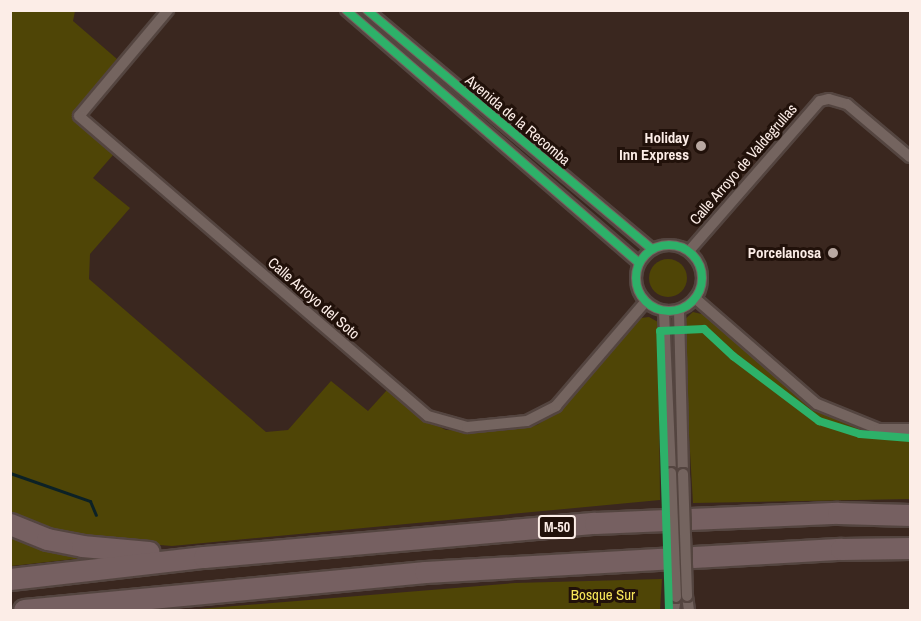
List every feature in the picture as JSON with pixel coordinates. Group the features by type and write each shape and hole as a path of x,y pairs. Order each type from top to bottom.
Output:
{"highway":[{"name":"M-50","path":"10,579 204,557 595,523 838,513 910,515"},
{"path":"10,524 47,539 82,546 121,552 194,550 204,557"},
{"path":"24,610 234,593 425,572 841,549 910,548"},
{"path":"163,610 234,593"}],"street":[{"name":"Calle Arroyo del Soto","path":"168,10 80,116 428,416 467,427 527,421 556,406 645,302"},
{"name":"Avenida de la Recomba","path":"346,10 639,263"},
{"name":"Avenida de la Recomba","path":"368,10 652,249"},
{"name":"Calle Arroyo de Valdegrullas","path":"689,251 820,101 829,99 847,104 910,157"},
{"path":"669,244 689,251 703,274 696,299 679,311 664,312 645,302 636,285 639,263 652,249 669,244"},
{"path":"696,299 816,404 867,426 910,429"},
{"path":"675,610 682,596 683,474 679,311"},
{"path":"664,312 671,473 682,596 689,610"}],"green space":[{"path":"10,11 75,11 73,21 117,59 88,95 80,116 86,131 113,155 93,178 130,208 90,254 89,279 266,432 288,430 331,381 368,411 387,390 428,421 446,430 501,431 537,425 562,408 641,318 649,317 658,322 660,500 172,546 63,537 11,517"},
{"path":"668,259 675,260 681,265 686,271 686,285 681,291 675,296 668,297 661,296 655,291 650,285 649,278 650,271 655,265 661,260"},
{"path":"693,312 706,315 813,406 856,427 910,434 910,499 693,503 683,331 684,320"},
{"path":"11,527 84,558 11,566"},
{"name":"Bosque Sur","path":"662,579 660,610 186,610 515,583"}],"waterway":[{"path":"10,473 90,501 96,515"}],"cycle path":[{"path":"346,10 639,263"},
{"path":"367,10 652,249"},
{"path":"662,245 676,245 688,250 697,259 702,278 700,291 693,302 676,311 662,311 650,306 641,297 636,285 636,271 641,259 650,250 662,245"},
{"path":"669,610 660,331 704,329 733,356 819,421 860,434 910,438"}],"place":[{"name":"Holiday Inn Express","path":"701,146"},
{"name":"Porcelanosa","path":"833,253"}]}
